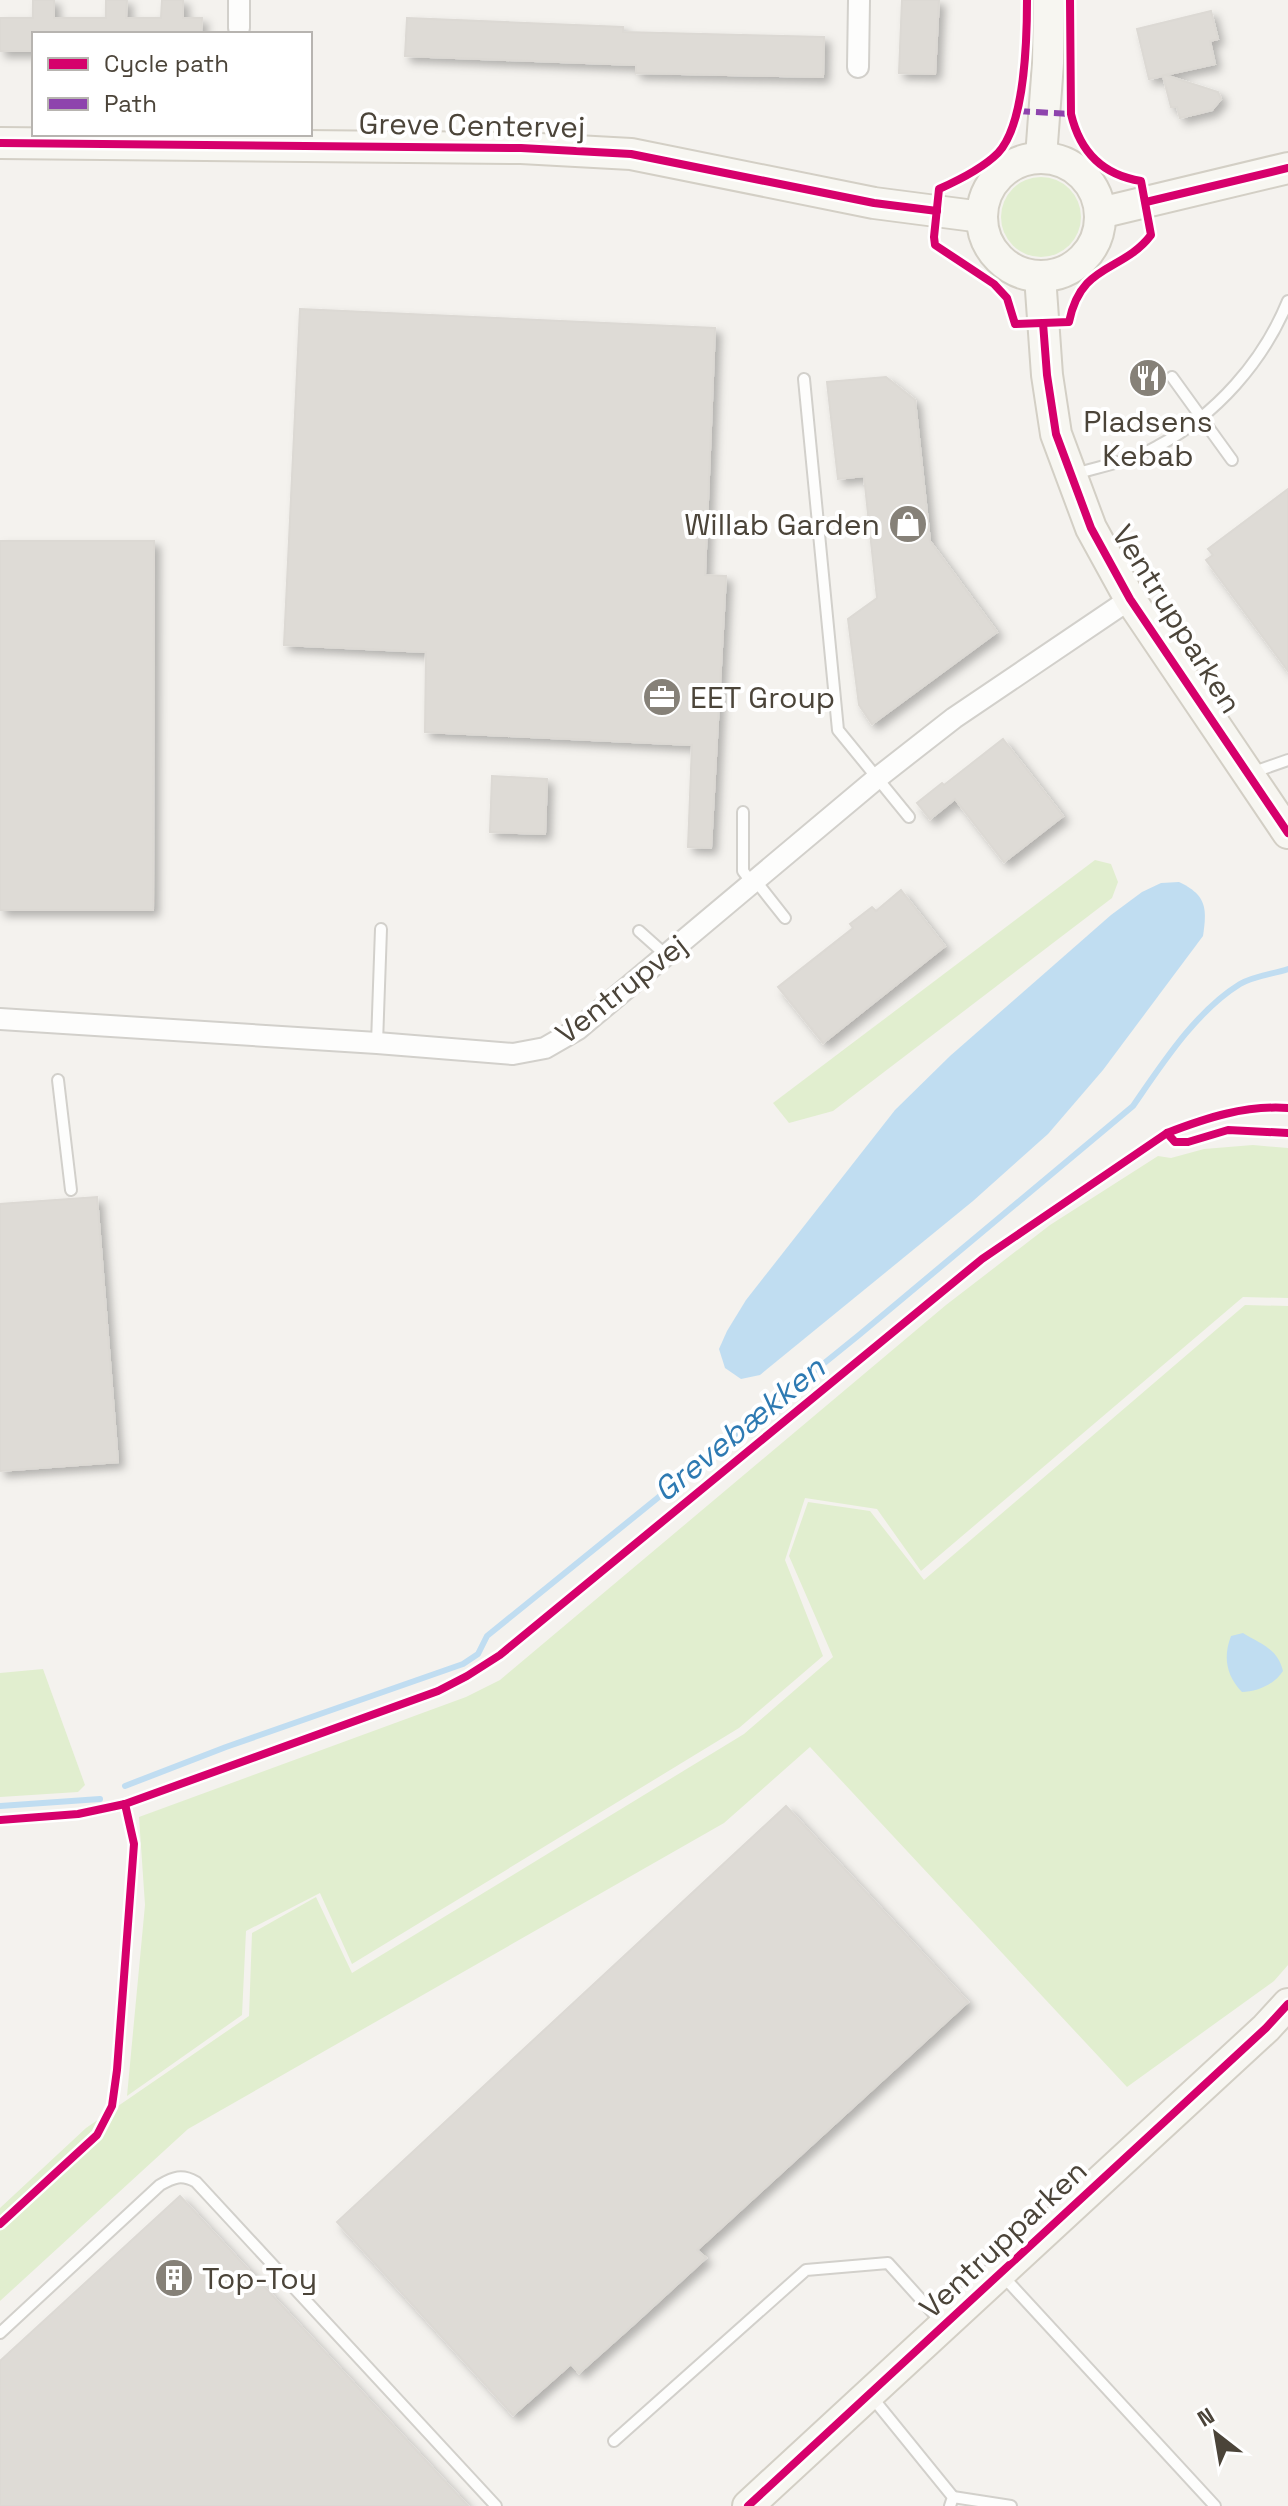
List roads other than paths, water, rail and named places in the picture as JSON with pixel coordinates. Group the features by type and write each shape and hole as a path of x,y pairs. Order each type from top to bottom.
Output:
{"street":[{"path":"239,0 239,28"},
{"path":"858,67 859,0"},
{"path":"1041,157 1049,0"},
{"name":"Greve Centervej","path":"0,143 521,148 631,154 874,203 982,217"},
{"path":"1041,157 1075,168 1088,180 1097,195 1100,213 1098,232 1090,250 1077,264 1059,273 1040,276 1018,271 999,258 986,239 982,217 985,198 993,182 1006,169 1041,157"},
{"path":"1100,213 1288,168"},
{"name":"Ventrupparken","path":"1040,276 1047,375 1056,434 1091,528 1130,599 1288,833"},
{"name":"Ventrupvej","path":"0,1019 513,1054 545,1048 578,1029 876,779 954,718 1130,599"},
{"name":"Ventrupparken","path":"748,2506 1256,2038 1288,2004"}],"lane":[{"path":"1070,476 1157,447 1201,417 1226,396 1256,360 1288,301"},
{"path":"1172,377 1232,460"},
{"path":"804,379 838,730 909,817"},
{"path":"1249,774 1288,760"},
{"path":"743,812 743,871 785,918"},
{"path":"377,1043 381,929"},
{"path":"639,931 667,956"},
{"path":"58,1080 71,1190"},
{"path":"0,2333 160,2185 186,2176 196,2182 496,2506"},
{"path":"614,2441 806,2270 888,2263 944,2326"},
{"name":"Ventrupparken","path":"1001,2274 1215,2506"},
{"path":"870,2394 951,2501 1011,2506"}],"water":[{"path":"1179,882 1195,892 1203,904 1203,936 1103,1070 1048,1134 973,1201 760,1375 741,1379 725,1368 719,1349 746,1300 895,1110 950,1056 1111,915 1142,892 1161,883"},
{"path":"1243,1633 1273,1652 1283,1671 1275,1680 1254,1691 1242,1692 1229,1672 1227,1651 1231,1636"}],"waterway":[{"name":"Grevebækken","path":"125,1786 463,1664 478,1654 487,1636 859,1335 1133,1106 1194,1023 1224,995 1245,981 1288,969"},
{"name":"Grevebækken","path":"0,1806 100,1799"}],"place":[{"name":"Pladsens Kebab","path":"1148,378"},
{"name":"Willab Garden","path":"908,524"},
{"name":"EET Group","path":"662,697"},
{"name":"Top-Toy","path":"174,2278"}]}
